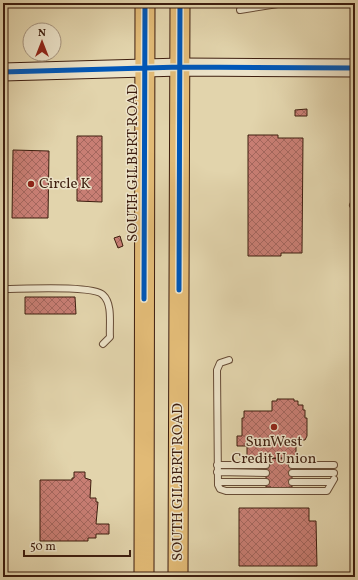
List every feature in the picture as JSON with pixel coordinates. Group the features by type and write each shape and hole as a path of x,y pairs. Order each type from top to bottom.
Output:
{"main road":[{"name":"SOUTH GILBERT ROAD","path":"144,577 145,3"},
{"name":"SOUTH GILBERT ROAD","path":"178,577 181,68 180,3"},
{"path":"3,72 144,68 355,68"}],"lane":[{"path":"240,10 284,3"},
{"path":"5,289 84,289 99,292 104,296 109,310 110,337 103,344"},
{"path":"229,360 220,363 217,370 218,482 220,489 234,491 327,491 333,478"},
{"path":"218,465 266,465"},
{"path":"292,465 334,465"},
{"path":"218,472 266,473"},
{"path":"292,473 333,478"},
{"path":"292,482 333,478"},
{"path":"218,482 266,482"}],"building":[{"path":"352,3 355,3 355,28 352,28"},
{"path":"307,109 307,116 295,116 295,110"},
{"path":"248,135 278,135 278,138 303,138 302,253 281,253 281,256 248,256"},
{"path":"77,136 102,136 102,202 77,201"},
{"path":"13,150 49,151 48,218 12,218"},
{"path":"120,236 123,246 118,248 114,238"},
{"path":"25,297 75,297 76,314 25,314"},
{"name":"SunWest Credit Union","path":"277,399 294,399 294,401 298,401 298,405 303,405 303,410 305,410 305,418 307,418 307,436 305,440 296,440 296,459 247,458 247,446 237,446 237,436 242,436 242,418 244,418 244,411 272,411 272,401 277,401"},
{"path":"266,458 292,458 292,487 271,489 271,487 266,487"},
{"path":"74,472 85,472 85,478 91,480 90,498 96,498 96,502 98,502 96,524 109,524 109,534 96,534 96,538 88,538 88,541 40,541 40,480 72,480 72,478 74,478"},
{"path":"239,508 309,508 309,521 316,521 317,566 239,566"}],"cycle path":[{"path":"144,299 145,3"},
{"path":"179,290 180,3"},
{"path":"3,72 181,67 355,68"}],"place":[{"name":"Circle K","path":"31,184"},
{"name":"SunWest Credit Union","path":"274,427"}]}
